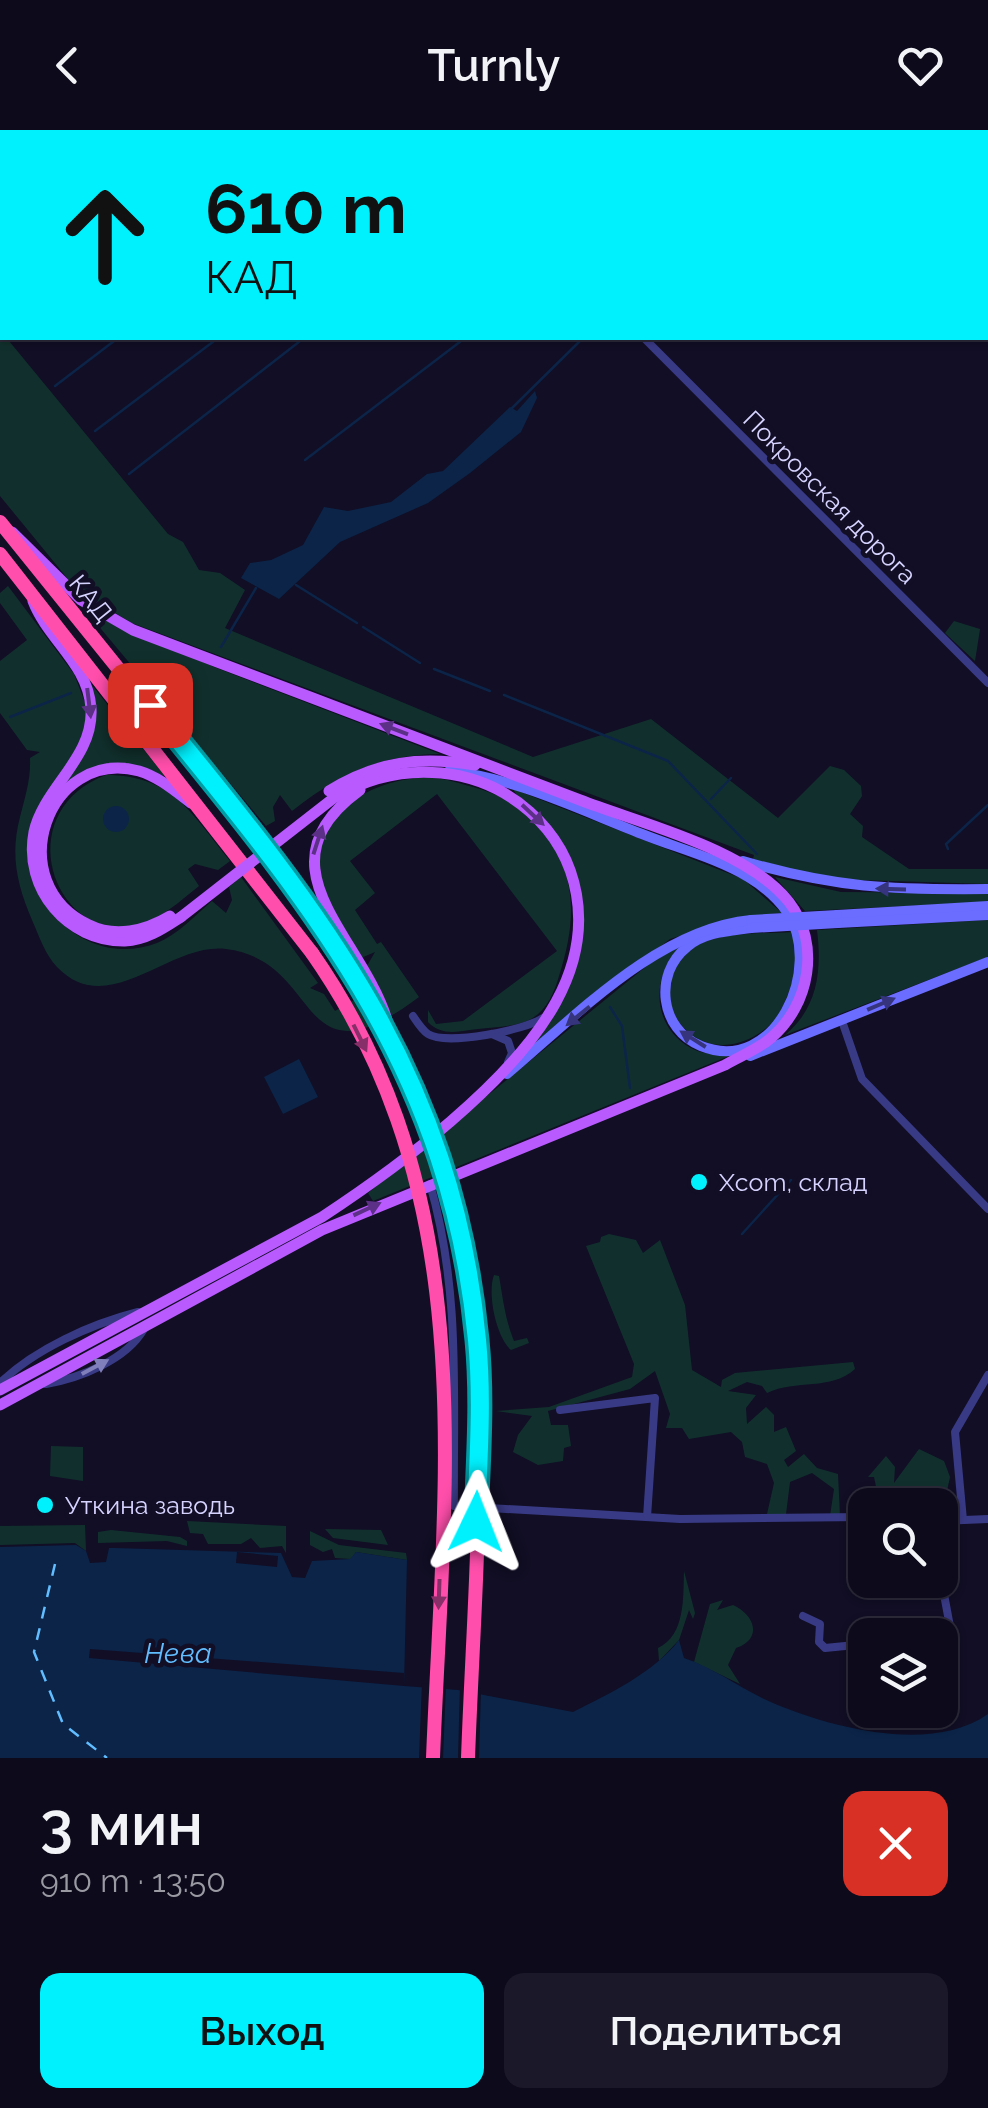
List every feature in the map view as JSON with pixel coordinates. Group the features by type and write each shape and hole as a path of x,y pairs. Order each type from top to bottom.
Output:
{"highway":[{"name":"КАД","path":"2,524 198,764 332,940 390,1034 440,1155 469,1274 477,1340 480,1411 468,1758"},
{"name":"КАД","path":"0,554 312,953 337,989 396,1118 438,1281 445,1416 433,1758"}],"main road":[{"path":"2,524 28,544 81,600 133,630 753,870 781,893 800,921 808,946 805,985 790,1018 770,1039 726,1066"},
{"path":"28,588 38,615 80,671 91,709 83,748 36,825 32,856 40,887 56,912 92,936 128,941 148,936 332,794 375,768 410,760 439,759 518,776"},
{"path":"179,914 126,932 109,931 78,919 57,901 44,878 39,855 44,826 58,801 81,779 121,769 151,776 208,816"},
{"path":"332,794 362,782 414,771 448,771 504,782 731,869 780,904 801,944 799,981 788,1010 770,1030 745,1045 722,1050 700,1046 683,1035 669,1015 665,995 669,971 678,955 695,941 751,924"},
{"path":"448,771 487,783 527,808 550,832 569,867 579,930 563,987 547,1016 480,1093"},
{"path":"384,778 335,809 323,825 313,852 318,890 379,996 390,1034"},
{"path":"721,855 840,886 988,888"},
{"path":"0,1386 332,1210 382,1176 664,948 707,928 988,906"},
{"path":"838,919 988,915"},
{"path":"0,1405 322,1230 430,1183 988,962"}],"street":[{"name":"Покровская дорога","path":"646,340 988,683"},
{"path":"414,1016 435,1037 530,1027 547,1016"},
{"path":"842,1021 862,1079 988,1209"},
{"path":"492,1034 508,1041 512,1053 508,1064"},
{"path":"430,1183 446,1254 456,1334 454,1506 647,1518 848,1517"},
{"path":"963,1520 955,1432 988,1375"},
{"path":"560,1410 655,1398 647,1518"},
{"path":"958,1520 988,1520"},
{"path":"803,1616 818,1622 819,1642 825,1648 848,1646"}],"green space":[{"path":"0,340 8,340 168,534 183,542 199,570 220,573 245,590 225,628 533,757 651,719 778,818 830,766 844,770 861,786 862,796 850,814 863,826 862,837 909,869 988,869 988,884 827,879 753,859 754,855 132,623 77,590 0,496"},
{"path":"8,586 74,674 86,705 85,732 27,850 39,894 69,929 110,948 133,949 157,943 179,930 212,901 226,913 232,900 229,887 241,877 318,983 310,988 324,994 335,1011 379,986 367,966 375,952 361,958 326,899 318,874 321,840 331,821 366,793 409,779 451,781 497,795 521,810 540,828 563,866 569,886 570,929 557,982 546,1006 531,1019 505,1026 452,1032 439,1030 428,1022 428,1010 436,1024 463,1021 557,951 437,794 350,861 375,893 355,910 419,997 379,1022 350,1031 329,1026 258,958 226,949 183,956 140,976 97,986 77,981 57,967 32,920 17,870 17,831 29,781 30,758 40,752 27,750 0,713 0,661 27,640 0,603 0,593"},
{"path":"86,611 214,667 440,754 398,758 361,769 292,811 280,795 273,807 275,821 266,826"},
{"path":"954,621 980,629 975,661 945,633"},
{"path":"91,684 163,776 136,768 111,767 87,773 63,787 86,750"},
{"path":"106,775 129,777 164,790 191,813 230,861 218,870 195,864 188,869 199,886 155,918 122,927 93,921 71,904 56,879 50,850 56,821 74,795"},
{"path":"513,789 743,879 782,913 739,917 670,939 528,1050 572,971 582,918 570,862 555,832"},
{"path":"775,877 841,892 988,893 988,902 805,911"},
{"path":"988,920 988,957 785,1035 805,1013 815,987 819,959 817,930"},
{"path":"792,932 796,951 793,979 781,1010 766,1028 733,1044 710,1043 692,1035 678,1020 670,1001 669,981 677,963 694,947 730,936"},
{"path":"680,946 660,986 662,1014 678,1039 691,1048 729,1056 373,1201 368,1193 654,960"},
{"path":"609,1234 636,1240 643,1253 660,1240 685,1305 692,1370 721,1387 722,1380 735,1373 853,1362 855,1369 846,1376 824,1383 767,1393 762,1386 747,1382 728,1391 756,1395 746,1408 747,1424 766,1407 774,1415 774,1432 786,1427 796,1451 784,1460 788,1467 804,1454 817,1468 838,1474 840,1516 830,1516 834,1489 812,1473 790,1482 786,1514 767,1514 774,1483 767,1464 745,1457 742,1442 731,1432 689,1439 682,1428 666,1428 670,1414 655,1371 630,1389 548,1411 551,1425 568,1425 571,1446 564,1448 563,1461 538,1465 513,1452 518,1435 532,1416 496,1411 549,1407 632,1377 634,1364 586,1246"},
{"path":"494,1275 499,1276 514,1341 527,1338 529,1343 511,1350 494,1314"},
{"path":"51,1446 83,1447 83,1481 50,1476"},
{"path":"919,1449 944,1461 950,1477 948,1488 876,1488 874,1477 868,1477 886,1456 895,1467 894,1483"},
{"path":"187,1521 286,1526 286,1553 282,1546 260,1548 251,1538 241,1544 208,1544 203,1534 190,1533"},
{"path":"85,1525 86,1551 75,1543 0,1545 0,1526"},
{"path":"325,1529 381,1530 388,1545 333,1538"},
{"path":"310,1531 339,1545 406,1553 407,1560 356,1552 351,1559 335,1558 332,1549 323,1552 310,1545"},
{"path":"98,1532 180,1537 187,1541 187,1546 167,1541 98,1543"},
{"path":"684,1571 695,1613 693,1619 689,1610 679,1640 659,1661 658,1648 678,1625"},
{"path":"723,1600 717,1610 733,1605 747,1615 753,1627 750,1639 736,1648 728,1665 740,1684 694,1662 710,1604"}],"water":[{"path":"535,391 537,398 521,432 428,503 340,542 279,599 241,578 250,563 271,560 303,545 324,507 348,511 391,502 427,474 443,471 510,407 517,411"},
{"path":"116,806 125,810 129,819 125,828 116,832 107,828 103,819 107,810"},
{"path":"299,1059 318,1097 283,1114 264,1077"},
{"name":"Нева","path":"76,1545 86,1551 90,1563 106,1562 109,1548 281,1553 292,1577 305,1578 312,1561 350,1559 356,1552 407,1560 404,1686 458,1690 573,1712 644,1672 679,1640 684,1658 762,1698 848,1728 911,1735 939,1733 988,1714 988,1758 0,1758 0,1547"}],"pier":[{"path":"237,1552 278,1556 277,1567 236,1563"},
{"path":"90,1649 404,1673 404,1686 89,1658"},
{"path":"422,1683 446,1684 443,1758 419,1758"},
{"path":"460,1685 481,1689 479,1758 458,1758"}],"waterway":[{"path":"55,386 115,340"},
{"path":"95,431 215,340"},
{"path":"129,474 301,340"},
{"path":"305,460 462,340"},
{"path":"509,411 581,340"},
{"path":"296,585 357,623"},
{"path":"221,647 256,588"},
{"path":"363,627 420,663"},
{"path":"147,670 160,666"},
{"path":"434,669 490,691"},
{"path":"10,717 71,693"},
{"path":"504,695 668,761 757,854"},
{"path":"711,799 731,778"},
{"path":"948,849 946,844 988,805"},
{"path":"610,1007 622,1026 630,1088"},
{"path":"742,1234 791,1180"}],"ferry route":[{"path":"55,1564 34,1652 63,1724 107,1758"}],"place":[{"name":"Xсom, склад","path":"699,1182"},
{"name":"Уткина заводь","path":"45,1505"}],"route":[{"path":"150,705 308,904 390,1034 415,1087 440,1155 469,1274 480,1411 476,1522"}]}
